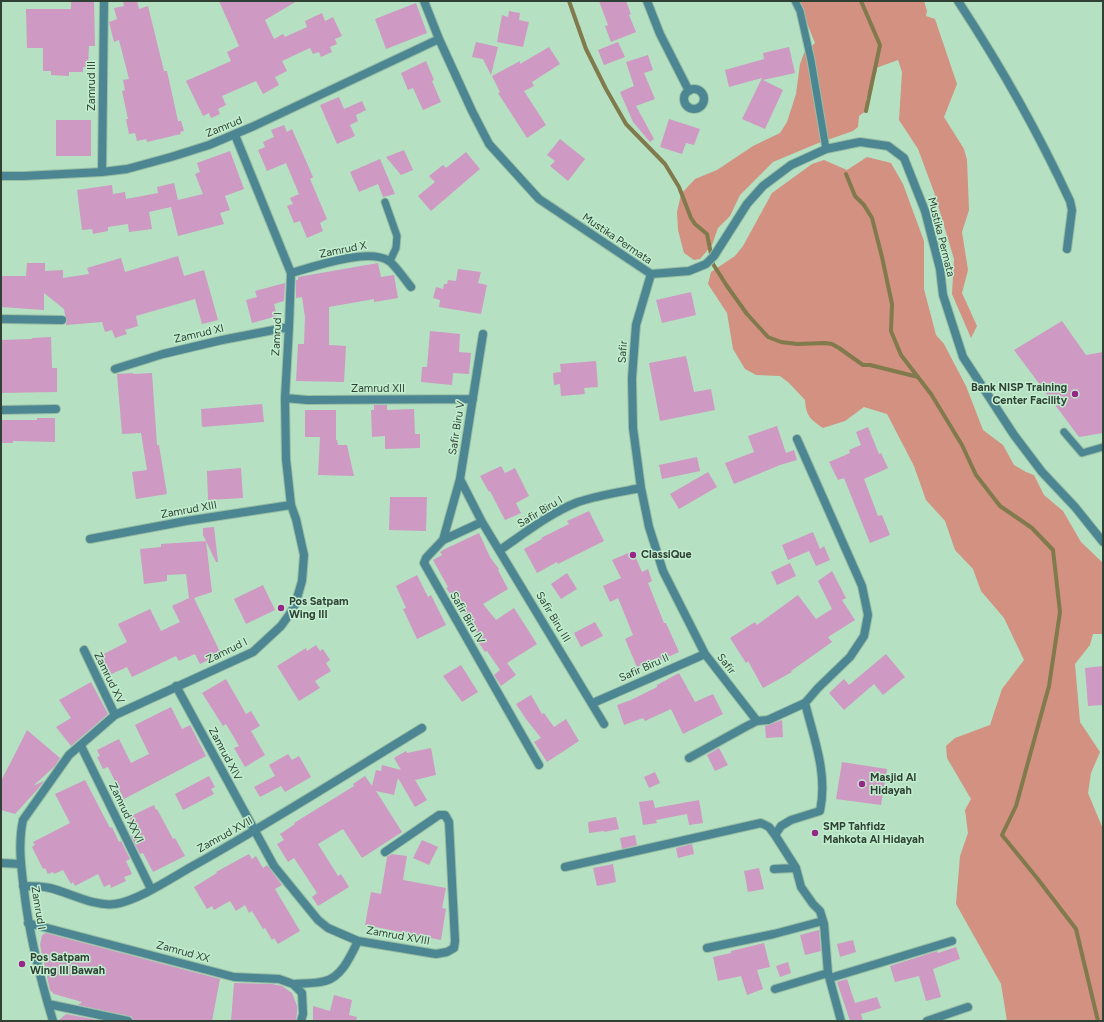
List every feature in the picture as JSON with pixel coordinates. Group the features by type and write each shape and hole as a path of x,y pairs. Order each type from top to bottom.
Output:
{"street":[{"name":"Zamrud III","path":"102,172 104,1"},
{"name":"Mustika Permata","path":"424,1 439,39 489,144 539,198 651,274 689,271 706,264 714,256 747,204 763,186 791,165 826,149 860,142 888,146 904,158 925,211 940,269 943,295 964,357 1014,435 1042,472 1075,507 1103,542"},
{"path":"647,1 660,34 689,91"},
{"path":"958,1 977,30 1022,108 1070,201 1072,210 1066,249"},
{"name":"Zamrud","path":"1,176 102,172 127,169 171,158 235,135 439,39"},
{"name":"Zamrud I","path":"53,1021 28,923 20,864 20,832 22,820 69,755 81,746 115,714 253,652 281,626 289,615 295,605 302,581 304,555 296,519 291,505 286,459 284,398 291,273 235,135"},
{"name":"Zamrud X","path":"291,273 356,256 373,255 390,261"},
{"path":"390,261 411,287"},
{"name":"Safir","path":"651,274 636,325 632,378 633,428 641,488 649,526 663,571 705,654 757,721"},
{"path":"1,319 62,320"},
{"name":"Zamrud XI","path":"115,369 170,352 289,327"},
{"name":"Safir Biru V","path":"460,479 483,334"},
{"name":"Zamrud XII","path":"284,398 307,400 473,399"},
{"path":"1,410 56,409"},
{"path":"688,758 757,721 768,720 805,703 823,682 850,657 864,636 868,615 862,586 797,439"},
{"path":"443,540 482,522 460,479"},
{"name":"Safir Biru IV","path":"460,479 443,540 426,558 424,565 540,765"},
{"name":"Safir Biru I","path":"500,550 555,513 577,503 600,495 641,488"},
{"name":"Zamrud XIII","path":"90,539 186,521 291,505"},
{"name":"Safir Biru III","path":"482,522 593,703 604,724"},
{"name":"Zamrud XV","path":"84,650 115,714"},
{"name":"Safir Biru II","path":"593,703 705,654"},
{"name":"Zamrud XIV","path":"176,686 254,832"},
{"path":"775,835 781,826 791,820 820,811 823,798 823,778 820,761 805,703"},
{"name":"Zamrud XVII","path":"23,886 50,888 103,904 122,902 151,889 254,832 422,728"},
{"name":"Zamrud XXVI","path":"81,746 151,889"},
{"name":"Zamrud XVIII","path":"254,832 274,866 318,920 328,928 358,941 436,954 447,952 454,948 455,933 448,822 445,815 439,816 385,852"},
{"path":"565,867 761,823 769,827 796,868 801,887 820,911 823,921 829,975 841,1021"},
{"path":"1,863 20,864"},
{"path":"774,869 796,868"},
{"path":"707,948 774,934 823,921"},
{"name":"Zamrud XX","path":"28,923 234,976 279,979 293,984"},
{"path":"293,984 326,981 337,974 349,958 358,941"},
{"path":"775,989 952,941"},
{"path":"293,984 302,993 303,1014 301,1021"},
{"path":"48,1004 128,1021"},
{"path":"927,1021 968,1007"}],"lane":[{"path":"795,1 800,11 811,60 826,149"},
{"path":"385,202 397,236 396,248 390,261"},
{"path":"1064,432 1082,453 1103,448"}],"shaded area":[{"path":"798,1 924,1 927,11 926,16 935,19 957,84 944,117 964,149 967,160 969,210 962,232 968,270 962,293 977,326 971,338 952,294 954,259 934,192 918,149 899,120 902,72 898,60 876,68 877,71 866,99 866,111 859,116 858,127 853,131 816,144 773,162 740,195 730,216 718,228 712,245 700,259 694,260 684,253 678,230 677,212 681,194 695,179 717,170 753,146 780,133 787,122 796,94 800,64 804,53 815,43"},
{"path":"867,157 891,163 903,184 924,241 924,289 936,335 944,344 966,386 983,430 1003,445 1014,465 1034,475 1044,495 1063,511 1081,542 1103,563 1103,634 1093,634 1090,645 1075,664 1080,722 1100,752 1091,773 1088,793 1103,829 1103,1021 1007,1021 1001,984 956,904 960,856 968,833 965,810 971,799 947,758 946,746 955,738 990,725 1002,689 1024,660 1004,618 981,591 973,569 955,550 945,521 926,500 914,466 887,414 864,407 845,421 823,428 808,414 805,400 780,376 756,375 745,369 733,349 727,313 708,284 711,272 735,256 743,246 772,193 812,164 824,160 847,170"}],"building":[{"path":"71,1 94,1 95,46 89,46 88,68 83,67 83,72 69,72 69,76 51,75 51,71 43,71 43,48 27,48 26,9 71,9"},
{"path":"123,1 137,1 139,9 148,6 164,71 167,71 178,121 181,121 184,131 180,132 181,134 147,142 146,139 137,141 135,133 129,134 126,119 128,119 122,91 125,90 123,80 129,79 119,40 114,42 109,22 117,19 114,8 124,6"},
{"path":"219,1 297,1 265,20 274,39 283,34 285,37 307,27 305,21 322,13 325,21 333,17 342,36 335,39 337,44 330,47 332,52 321,57 319,52 313,54 310,48 282,61 287,71 275,77 279,85 263,94 256,81 222,96 226,105 218,109 220,114 211,118 209,113 203,116 186,81 231,61 227,52 239,46"},
{"path":"599,1 626,1 631,14 629,15 636,32 611,42 605,26 608,25"},
{"path":"416,3 427,33 386,49 375,19"},
{"path":"509,11 520,13 519,20 529,22 523,47 497,42 502,15 508,17"},
{"path":"476,42 498,47 491,75 483,59 472,57"},
{"path":"618,42 625,57 604,65 598,50"},
{"path":"549,47 560,64 532,82 534,86 524,91 546,125 527,138 498,93 500,92 492,76 520,61 520,64"},
{"path":"789,47 795,73 763,80 783,90 765,129 742,119 762,78 729,87 725,70 764,59 763,53"},
{"path":"648,55 653,70 644,73 655,99 636,106 654,139 650,142 633,122 620,92 634,86 626,62"},
{"path":"426,61 434,80 432,81 441,102 423,110 413,88 408,90 401,73"},
{"path":"339,97 344,109 362,101 366,110 356,115 358,121 350,125 355,136 337,144 320,105"},
{"path":"669,119 700,129 694,145 686,143 682,154 660,147"},
{"path":"56,120 91,120 91,156 56,156"},
{"path":"284,125 287,132 292,129 313,177 310,179 327,219 320,223 323,231 307,238 300,221 294,223 287,206 293,204 290,198 299,194 286,163 267,171 258,150 265,147 263,142 274,137 271,130"},
{"path":"560,139 585,159 568,181 550,166 555,161 547,155"},
{"path":"404,150 413,170 401,175 386,157"},
{"path":"230,151 244,189 225,196 230,210 220,213 224,224 178,236 171,207 149,212 152,229 129,232 128,224 108,227 108,231 93,234 92,229 82,230 77,190 112,185 113,194 125,192 126,199 158,193 157,187 174,183 178,200 203,194 195,174 200,172 197,163"},
{"path":"466,152 480,169 431,211 418,196 435,182 429,176 443,165 446,168"},
{"path":"380,159 395,194 383,197 378,184 359,192 350,172"},
{"path":"178,256 184,276 204,270 218,320 202,324 195,299 136,316 138,326 125,330 127,334 115,338 112,330 105,332 102,322 66,325 67,320 64,309 44,293 44,310 1,307 1,276 26,276 27,263 45,263 45,271 63,270 63,278 89,274 87,268 121,258 125,272"},
{"path":"378,263 381,277 394,275 398,298 374,302 374,299 329,307 329,345 346,346 344,382 296,381 298,344 304,344 305,317 302,297 296,298 296,280 298,280 298,277"},
{"path":"458,269 481,272 478,283 487,285 481,314 439,307 440,300 433,298 436,287 443,289 444,284 447,284 448,280 456,281"},
{"path":"285,283 284,301 274,304 277,316 252,323 246,300 257,297 255,291"},
{"path":"691,292 696,315 662,323 656,300"},
{"name":"Bank NISP Training Center Facility","path":"1062,321 1086,355 1103,352 1103,433 1079,437 1014,350"},
{"path":"430,331 460,334 459,352 471,353 469,374 453,373 452,385 421,382 422,367 427,367"},
{"path":"51,337 52,368 57,368 57,392 1,393 1,340"},
{"path":"686,356 694,392 711,389 715,410 660,421 649,363"},
{"path":"596,361 598,387 584,388 585,394 561,396 560,384 554,385 553,373 561,372 560,364"},
{"path":"152,373 157,445 159,445 167,494 136,499 132,472 147,470 141,433 122,434 117,374"},
{"path":"262,404 264,422 202,427 201,409"},
{"path":"374,405 387,405 387,410 414,409 415,434 420,434 420,448 385,449 385,436 372,437 371,410 374,410"},
{"path":"305,410 336,410 336,440 338,445 347,445 354,476 318,475 320,437 305,437"},
{"path":"37,418 55,418 55,442 13,441 13,443 1,443 1,420 37,420"},
{"path":"777,426 786,453 794,450 797,460 780,465 734,484 725,463 754,452 748,436"},
{"path":"868,427 879,454 881,453 888,468 864,479 878,516 882,515 890,535 870,543 844,478 838,480 829,462 850,453 849,450 861,445 856,432"},
{"path":"697,457 700,471 662,479 659,465"},
{"path":"501,466 505,473 515,468 529,496 516,503 521,513 505,520 490,491 489,492 480,476"},
{"path":"241,468 243,498 208,500 207,471"},
{"path":"708,472 717,487 679,509 670,494"},
{"path":"390,497 427,497 426,531 389,530"},
{"path":"589,511 604,541 558,564 557,562 537,573 524,549 542,539 541,538 569,524 567,521"},
{"path":"214,527 218,562 216,562 203,535 203,528"},
{"path":"813,532 820,549 824,546 830,560 816,566 809,551 788,560 782,545"},
{"path":"479,533 490,557 499,569 498,570 508,589 483,604 496,620 514,608 537,644 507,663 516,675 501,686 494,675 500,670 487,651 485,652 479,643 482,640 446,588 448,587 433,560 442,555 440,552 445,549"},
{"path":"206,541 212,592 194,598 221,654 200,664 195,654 179,661 176,656 132,677 127,667 105,677 96,658 127,642 118,624 150,609 161,631 180,622 172,606 189,598 186,574 167,575 167,581 144,584 140,549 161,547 161,544"},
{"path":"633,551 642,572 648,569 652,581 648,583 664,623 666,623 679,652 659,661 657,658 637,667 625,639 633,635 618,598 610,602 603,586 621,578 612,560"},
{"path":"790,563 796,576 777,585 771,572"},
{"path":"832,571 846,598 842,600 855,620 828,637 832,642 791,671 792,672 763,688 748,661 746,663 730,638 755,622 757,625 798,595 816,619 832,609 818,581"},
{"path":"567,573 577,589 561,599 551,584"},
{"path":"417,575 428,597 431,595 446,625 417,639 403,609 406,608 396,586"},
{"path":"263,585 275,610 246,624 234,599"},
{"path":"595,622 603,636 581,647 574,633"},
{"path":"316,645 320,651 323,649 330,660 326,663 331,671 315,681 320,688 299,701 277,666 306,648 307,651"},
{"path":"886,654 905,677 883,695 874,684 844,710 829,693 844,679 849,685"},
{"path":"461,665 478,692 462,702 443,676"},
{"path":"1103,666 1103,705 1088,706 1085,668"},
{"path":"679,673 695,702 713,694 723,714 683,734 671,709 645,721 643,718 624,725 617,705 657,687 657,685"},
{"path":"226,679 246,714 251,711 260,726 251,731 265,755 245,767 234,748 239,746 226,724 223,726 202,693"},
{"path":"91,682 108,714 71,746 56,727 71,718 59,700"},
{"path":"531,695 542,714 544,713 554,727 566,719 579,741 547,762 534,742 541,738 516,704"},
{"path":"171,707 182,729 190,725 206,756 124,799 108,767 103,769 97,757 100,756 97,750 119,739 131,763 149,754 135,725"},
{"path":"782,720 783,737 766,738 765,726"},
{"path":"27,730 60,758 55,766 33,786 44,781 15,814 1,810 1,781"},
{"path":"431,748 436,775 415,780 427,800 415,807 398,778 394,795 376,791 402,832 362,858 343,829 318,844 338,876 341,874 349,887 318,906 312,897 317,893 306,876 294,858 288,862 277,844 284,840 280,834 295,824 294,823 354,786 353,784 365,776 372,786 376,770 381,771 382,765 401,770 394,758 406,751 407,753"},
{"path":"719,748 728,765 715,771 707,755"},
{"path":"288,754 292,760 299,756 311,777 285,792 281,786 260,797 254,787 275,776 269,765"},
{"name":"Masjid Al Hidayah","path":"842,762 887,769 881,805 836,799"},
{"path":"655,772 660,783 649,788 644,777"},
{"path":"209,776 215,787 211,789 214,794 183,810 175,794"},
{"path":"85,780 110,828 112,827 119,842 121,841 130,859 126,861 132,874 124,877 126,881 111,888 110,884 104,887 98,874 75,886 73,882 71,884 63,870 54,874 53,872 48,874 45,868 43,869 32,847 35,845 33,842 70,823 55,794"},
{"path":"653,800 655,808 699,800 703,823 689,825 687,814 656,820 657,823 643,825 639,802"},
{"path":"154,805 173,839 175,838 185,856 153,872 143,853 140,854 131,836 137,834 129,817"},
{"path":"616,817 619,829 589,833 588,822"},
{"path":"635,835 637,845 622,849 620,838"},
{"path":"422,840 438,847 429,865 413,858"},
{"path":"692,844 694,854 678,858 676,848"},
{"path":"249,854 252,859 256,856 263,868 267,865 282,885 275,889 300,931 278,944 274,938 272,940 265,928 263,929 252,911 249,913 245,905 236,911 230,901 214,910 212,906 207,909 194,887 217,873 216,872"},
{"path":"392,854 407,856 403,880 446,888 442,908 446,909 441,940 365,925 371,892 381,894 387,857"},
{"path":"613,864 616,882 597,886 593,868"},
{"path":"759,868 764,889 748,892 744,871"},
{"path":"819,930 821,951 805,955 800,935"},
{"path":"46,933 220,979 212,1021 133,1021 132,1017 78,1005 82,1002 54,994 50,990 40,945 42,935"},
{"path":"853,940 856,952 840,957 837,944"},
{"path":"764,943 770,967 757,970 763,989 747,995 741,976 718,981 713,957"},
{"path":"956,947 960,959 933,969 941,997 926,1001 919,976 895,982 890,966 937,951 938,953"},
{"path":"788,962 791,973 780,977 776,966"},
{"path":"847,979 855,1003 877,997 881,1008 861,1014 863,1021 850,1021 837,982"},
{"path":"234,983 272,984 282,986 292,993 297,1006 296,1021 231,1021"},
{"path":"334,995 352,1000 349,1015 357,1017 356,1021 313,1021 313,1006 330,1011"},
{"path":"66,1014 102,1021 58,1021"}],"waterway":[{"path":"569,1 586,49 626,124 665,164 679,187 691,218 695,224 707,234 713,264 747,314 768,337 781,342 797,344 832,344 863,365 870,365 918,377"},
{"path":"861,1 880,45 866,111"},
{"path":"846,174 855,196 864,205 872,218 892,304 891,331 901,355 931,394 962,445 976,475 1000,506 1032,528 1053,550 1060,612 1049,686 1016,806 1002,835 1076,929 1098,1021"}],"place":[{"name":"Bank NISP Training Center Facility","path":"1075,394"},
{"name":"ClassiQue","path":"633,555"},
{"name":"Pos Satpam Wing III","path":"281,608"},
{"name":"Masjid Al Hidayah","path":"862,784"},
{"name":"SMP Tahfidz Mahkota Al Hidayah","path":"815,833"},
{"name":"Pos Satpam Wing III Bawah","path":"22,964"}]}
